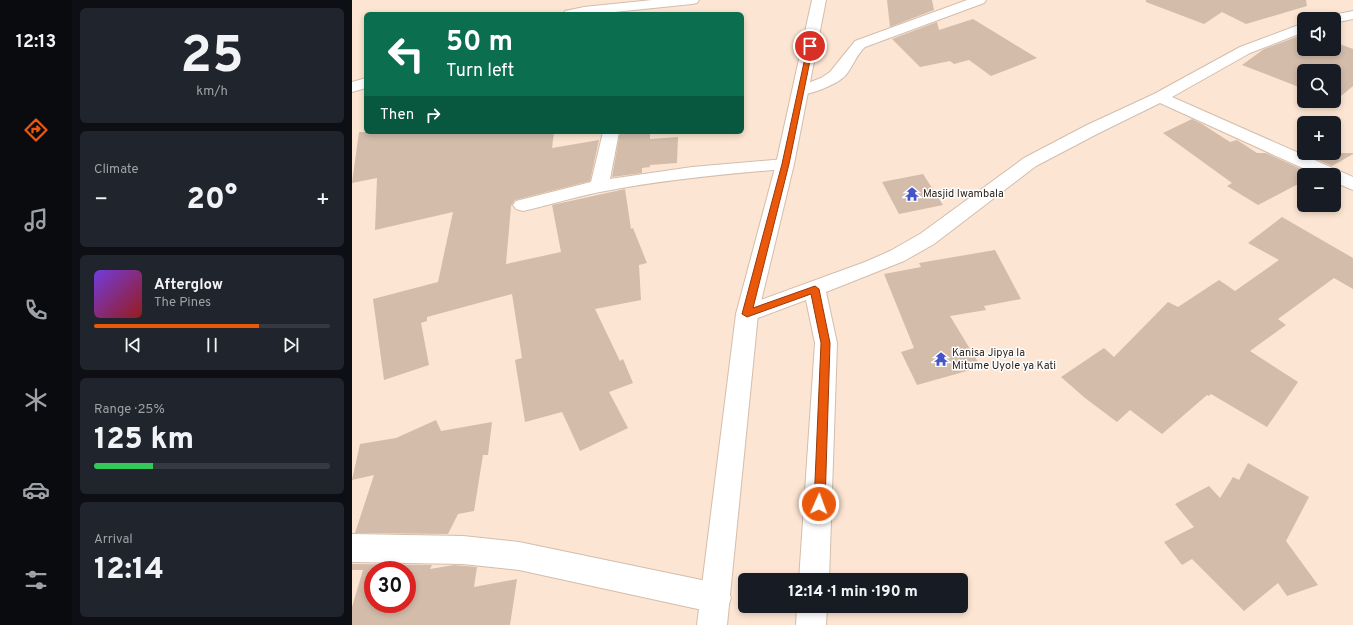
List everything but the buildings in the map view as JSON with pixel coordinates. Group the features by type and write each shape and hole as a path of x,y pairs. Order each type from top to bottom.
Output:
{"main road":[{"path":"577,8 651,9 692,0"},
{"path":"712,625 747,314 785,164 819,0"},
{"path":"801,92 834,78 841,71 855,48 860,44 979,0"},
{"path":"1341,17 1353,14"},
{"path":"747,314 872,267 897,256 928,239 1030,162 1093,129 1160,97 1245,50 1297,30"},
{"path":"352,87 364,83"},
{"path":"1160,97 1318,168"},
{"path":"599,186 611,134"},
{"path":"523,205 599,186 704,170 785,164"},
{"path":"1341,178 1353,184"},
{"path":"814,573 826,343 815,289"},
{"path":"352,548 464,550 519,556 716,598"},
{"path":"811,625 812,613"}],"place":[{"name":"Masjid Iwambala","path":"912,194"},
{"name":"Kanisa Jipya la Mitume Uyole ya Kati","path":"941,359"}],"route":[{"path":"810,46 785,164 747,314 815,289 826,343 819,504"}]}
